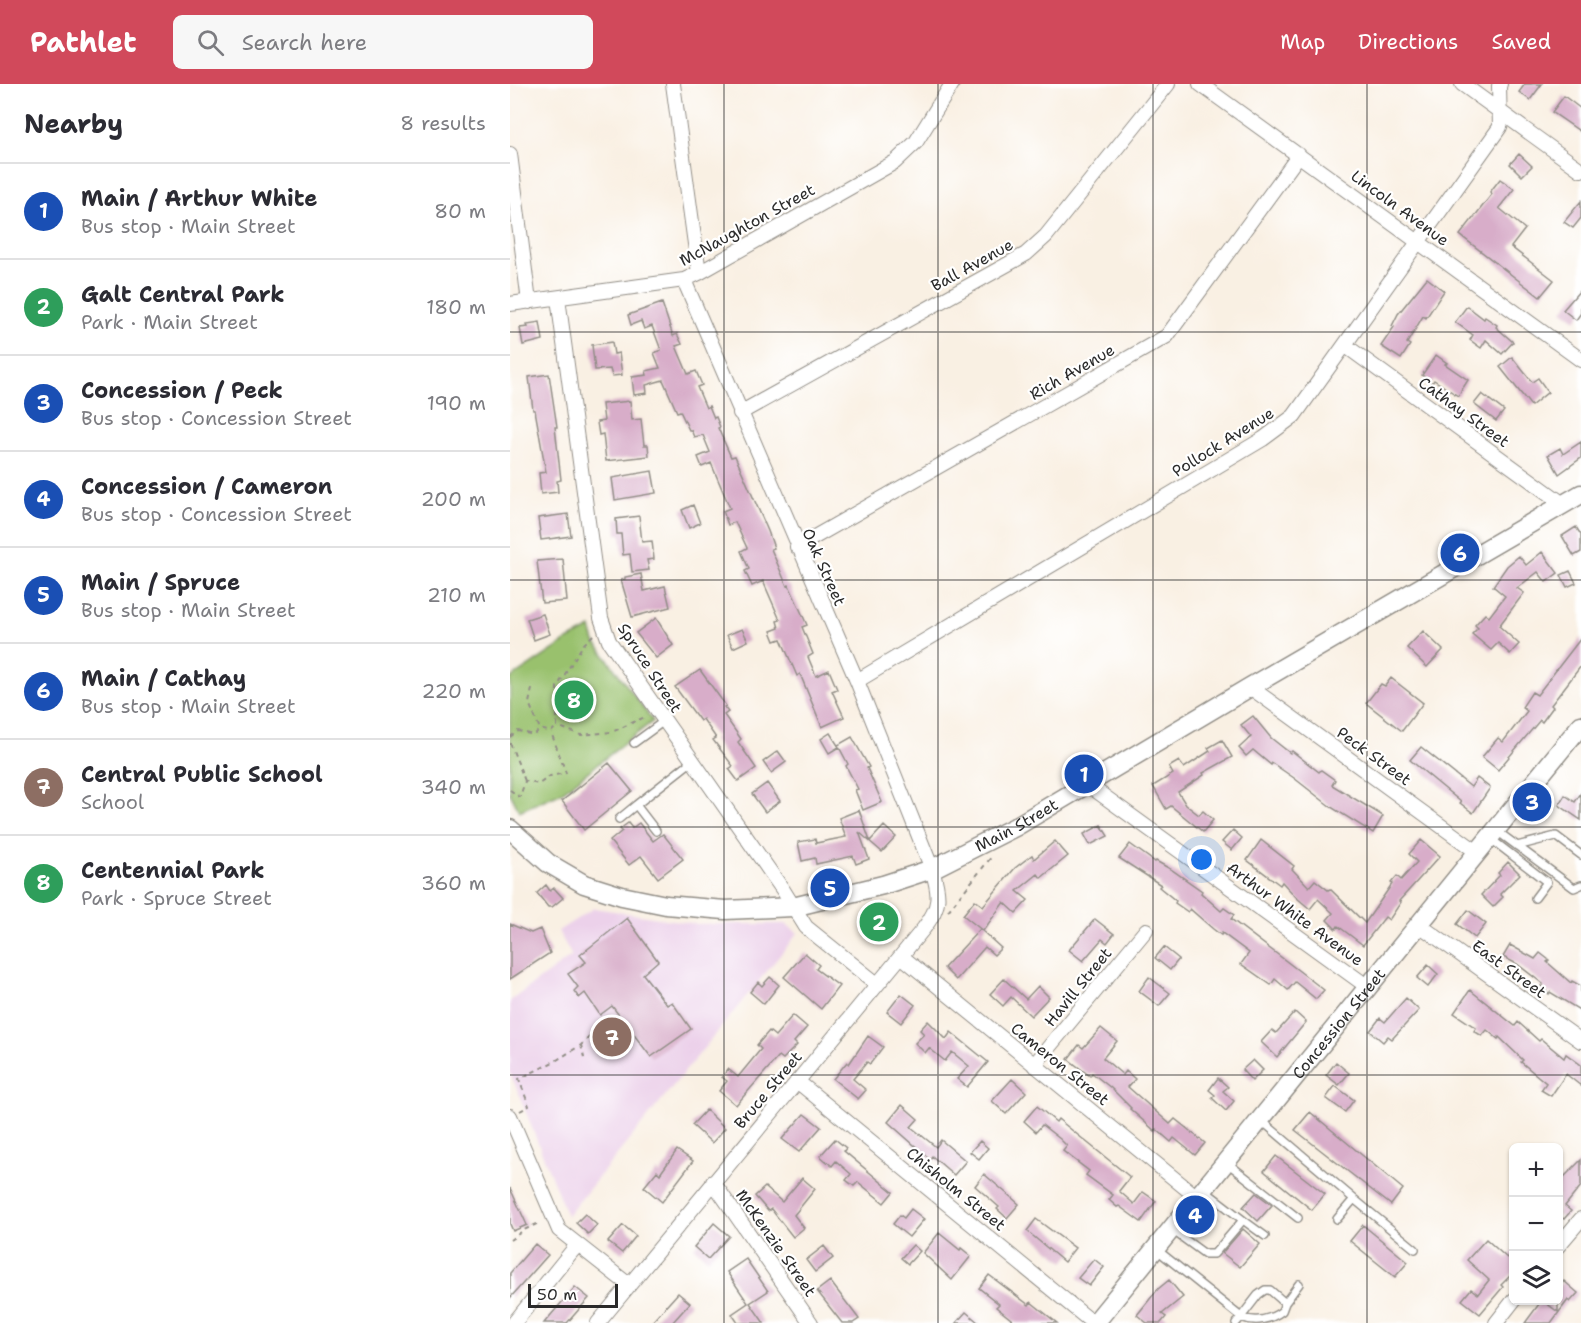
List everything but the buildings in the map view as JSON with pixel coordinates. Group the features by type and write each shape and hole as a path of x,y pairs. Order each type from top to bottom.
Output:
{"main road":[{"name":"Main Street","path":"510,829 560,871 584,884 614,894 666,905 699,909 762,910 793,907 857,893 932,869 1005,833 1581,494"},
{"name":"Concession Street","path":"1094,1323 1580,728"}],"street":[{"path":"673,84 699,273"},
{"name":"McNaughton Street","path":"510,304 684,280 699,273 895,162 916,142 952,84"},
{"name":"Ball Avenue","path":"740,413 1026,254 1046,236 1168,84"},
{"name":"Lincoln Avenue","path":"1200,84 1581,360"},
{"path":"1462,84 1581,170"},
{"name":"Pollock Avenue","path":"857,681 1278,429 1302,407 1500,127 1500,84"},
{"path":"510,154 529,302"},
{"name":"Rich Avenue","path":"797,547 1167,336 1299,155"},
{"name":"Oak Street","path":"684,280 797,547 857,681 932,869"},
{"name":"Spruce Street","path":"558,298 604,630 614,649 806,927 877,984"},
{"name":"Cathay Street","path":"1346,346 1563,504"},
{"name":"Peck Street","path":"1250,687 1477,852"},
{"name":"Arthur White Avenue","path":"1087,784 1368,987"},
{"name":"Bruce Street","path":"598,1323 936,911 938,888 932,869"},
{"name":"East Street","path":"1418,924 1581,1041"},
{"name":"Havill Street","path":"1034,1065 1146,930"},
{"name":"Cameron Street","path":"901,956 1034,1065 1201,1194"},
{"name":"Chisholm Street","path":"797,1081 1094,1323"},
{"path":"513,1114 559,1230 629,1285"},
{"name":"McKenzie Street","path":"713,1182 811,1323"},
{"path":"1563,1241 1580,1223"},
{"path":"514,1323 577,1245"},
{"path":"1496,1323 1510,1305"}],"lane":[{"path":"634,743 664,721"},
{"path":"619,819 692,760"},
{"path":"636,805 656,831"},
{"path":"1492,834 1517,846 1574,888 1581,885"},
{"path":"1492,834 1547,882 1535,898"},
{"path":"1517,846 1556,836 1581,855"},
{"path":"1260,1119 1415,1249"},
{"path":"1226,1162 1298,1218"},
{"path":"1201,1194 1264,1236"},
{"path":"1337,1219 1354,1200"},
{"path":"1172,1230 1205,1254 1214,1254 1243,1220"},
{"path":"1156,1249 1238,1320 1269,1319 1282,1311 1299,1284"},
{"path":"1238,1320 1258,1295 1265,1290 1270,1290 1285,1303"}],"path":[{"path":"551,732 557,726 557,687 583,645 594,634"},
{"path":"532,689 529,703 540,729"},
{"path":"557,726 581,735 612,732 647,716"},
{"path":"540,729 551,732"},
{"path":"510,737 518,731 534,735 540,729"},
{"path":"525,781 539,784 550,776 566,773 551,732"},
{"path":"510,743 525,781 520,796 510,790"},
{"path":"947,913 995,854"},
{"path":"513,1114 529,1106 519,1079 581,1045 601,1026"},
{"path":"581,1045 585,1062"},
{"path":"510,1240 552,1215"}],"shaded area":[{"path":"594,908 697,924 786,924 798,933 567,1216 510,1072 510,1001 572,956 558,931"}],"green space":[{"path":"591,628 595,642 653,721 562,792 519,811 510,793 510,679 568,640"}],"place":[{"name":"Main / Cathay","path":"1460,553"},
{"name":"Centennial Park","path":"574,700"},
{"name":"Main / Arthur White","path":"1084,774"},
{"name":"Concession / Peck","path":"1532,802"},
{"name":"Main / Spruce","path":"830,888"},
{"name":"Galt Central Park","path":"879,922"},
{"name":"Central Public School","path":"612,1037"},
{"name":"Concession / Cameron","path":"1195,1215"}]}
